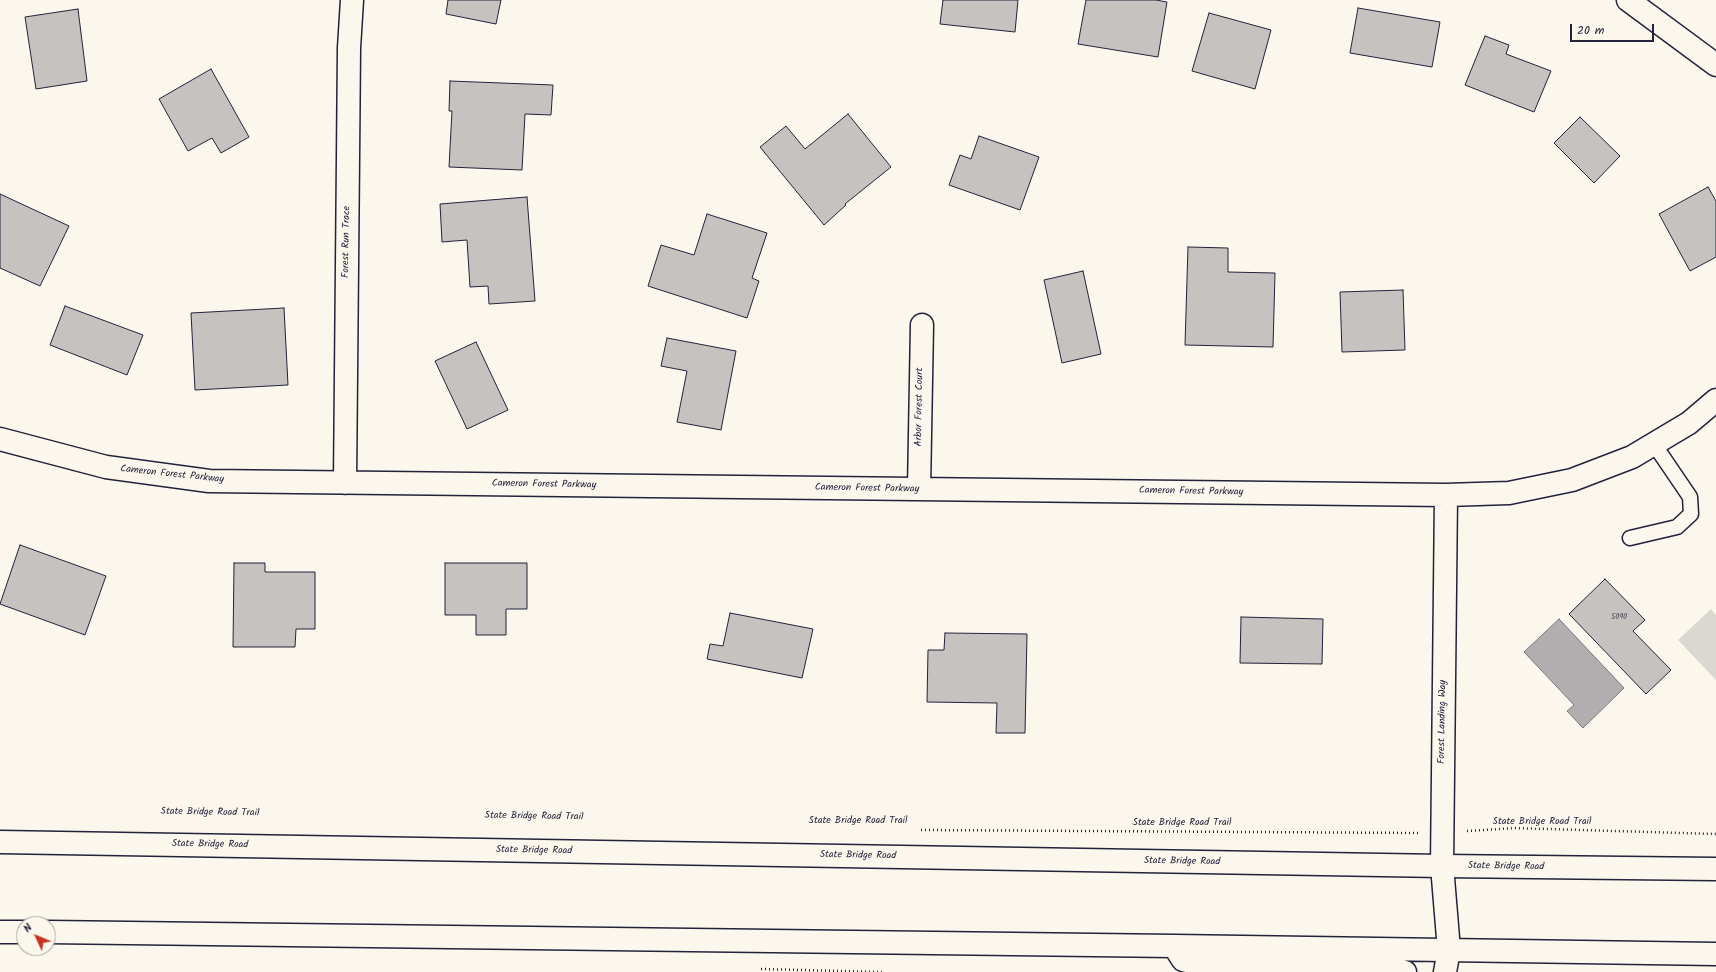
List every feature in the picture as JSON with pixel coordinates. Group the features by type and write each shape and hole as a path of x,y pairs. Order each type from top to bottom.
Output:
{"main road":[{"name":"Forest Run Trace","path":"345,483 349,48 352,0"},
{"path":"1628,0 1716,65"},
{"name":"Arbor Forest Court","path":"919,489 922,325"},
{"name":"Cameron Forest Parkway","path":"0,439 106,467 209,481 1446,495 1509,493 1572,480 1632,457 1689,423 1716,400"},
{"name":"Forest Landing Way","path":"1445,972 1449,950 1442,866 1446,495"},
{"name":"State Bridge Road","path":"0,842 1442,866 1716,869"},
{"path":"0,932 16,932"},
{"path":"56,932 1716,954"},
{"path":"1174,946 1183,960 1207,966 1380,965 1405,972"}],"lane":[{"path":"1630,538 1677,527 1691,514 1690,497 1654,444"}],"path":[{"name":"State Bridge Road Trail","path":"914,830 1442,833 1514,828 1716,834"}],"shaded area":[{"path":"1711,609 1716,615 1716,680 1678,640"},
{"path":"1559,619 1624,688 1583,728 1567,711 1574,705 1524,652"}],"building":[{"path":"448,0 501,0 496,24 446,14"},
{"path":"943,0 1018,0 1015,32 940,24"},
{"path":"1086,0 1156,0 1167,2 1158,57 1078,44"},
{"path":"1358,8 1440,22 1432,67 1350,53"},
{"path":"78,9 87,81 36,89 25,17"},
{"path":"1209,13 1271,30 1255,89 1192,71"},
{"path":"1485,36 1509,45 1506,54 1551,71 1534,112 1465,85"},
{"path":"211,69 249,137 221,153 212,138 188,151 159,99"},
{"path":"450,81 553,85 551,115 525,114 522,170 449,167 452,111 449,111"},
{"path":"848,114 891,167 845,204 846,205 824,225 760,147 786,126 805,149"},
{"path":"1580,117 1620,156 1594,183 1554,143"},
{"path":"979,136 1039,157 1020,210 949,185 960,155 971,159"},
{"path":"1708,187 1716,201 1716,257 1690,271 1659,214"},
{"path":"0,194 69,226 40,286 0,268"},
{"path":"527,197 535,301 489,304 488,286 470,287 467,240 442,242 440,204"},
{"path":"707,214 767,233 752,278 759,281 747,318 648,286 661,245 694,255"},
{"path":"1188,247 1228,248 1228,272 1275,273 1273,347 1185,345"},
{"path":"1083,271 1101,354 1062,363 1044,280"},
{"path":"1403,290 1405,350 1342,352 1340,292"},
{"path":"65,306 143,335 127,375 50,345"},
{"path":"284,308 288,385 195,390 191,313"},
{"path":"667,338 736,351 721,430 677,422 687,371 661,366"},
{"path":"476,342 508,410 467,429 435,361"},
{"path":"20,545 106,576 85,635 0,604"},
{"path":"234,563 265,563 265,572 315,572 315,629 296,629 295,647 233,647"},
{"path":"445,563 527,563 527,609 506,609 506,635 476,635 476,615 445,615"},
{"path":"1605,579 1645,620 1633,631 1671,670 1646,694 1569,614"},
{"path":"730,613 813,629 802,678 707,659 710,644 723,646"},
{"path":"1241,617 1323,619 1322,664 1240,663"},
{"path":"945,633 1027,634 1025,733 996,733 997,703 927,702 928,650 944,650"}]}
